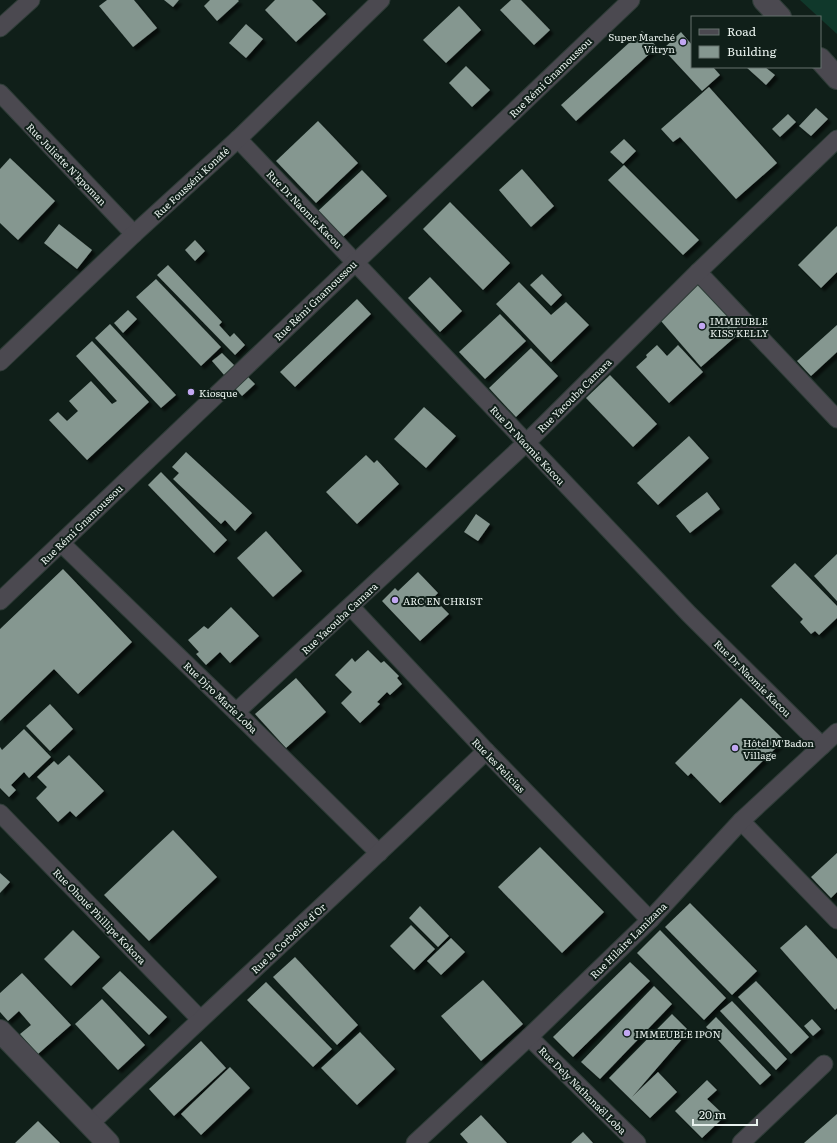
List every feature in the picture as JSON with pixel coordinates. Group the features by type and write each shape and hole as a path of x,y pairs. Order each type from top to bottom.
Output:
{"street":[{"path":"0,28 30,0"},
{"name":"Rue Fousséni Konaté","path":"0,362 134,234 238,139 381,0"},
{"name":"Rue Rémi Gnamoussou","path":"0,601 631,0"},
{"path":"764,0 779,16"},
{"path":"821,61 837,78"},
{"name":"Rue Juliette N'kpoman","path":"0,93 134,234"},
{"name":"Rue Dr Naomie Kacou","path":"238,139 689,614 822,746"},
{"name":"Rue Yacouba Camara","path":"236,712 351,607 526,443 698,272 837,139"},
{"path":"698,272 835,415"},
{"name":"Rue Djro Marie Loba","path":"61,543 379,853"},
{"name":"Rue les Felicias","path":"351,607 486,751 650,920"},
{"name":"Rue Hilaire Lamizana","path":"415,1143 529,1037 650,920 741,821 837,732"},
{"name":"Rue la Corbeille d'Or","path":"90,1124 486,751"},
{"name":"Rue Ohoué Phillipe Kokora","path":"0,814 200,1019"},
{"path":"741,821 837,920"},
{"path":"0,1031 108,1143"},
{"name":"Rue Dely Nathanaël Loba","path":"529,1037 637,1143"},
{"path":"741,1143 824,1064"}],"green space":[{"path":"800,0 837,0 837,34 821,19 821,16 817,16"}],"building":[{"path":"107,0 134,0 157,28 133,47 99,6"},
{"path":"164,0 179,0 173,7"},
{"path":"210,0 239,1 217,21 204,6"},
{"path":"275,0 312,0 326,14 296,42 265,10"},
{"path":"511,0 521,0 550,30 534,45 500,10"},
{"path":"459,6 481,30 446,63 423,40"},
{"path":"246,24 263,39 246,58 229,43"},
{"path":"642,31 657,47 576,121 561,105"},
{"path":"681,32 691,44 691,68 714,68 720,75 702,91 663,49"},
{"path":"466,66 490,90 472,107 449,83"},
{"path":"747,68 766,68 775,75 766,85"},
{"path":"709,87 777,163 736,199 680,137 673,142 661,129"},
{"path":"816,108 828,119 811,136 799,126"},
{"path":"788,114 796,122 780,137 772,129"},
{"path":"318,121 358,163 316,203 276,161"},
{"path":"624,139 636,151 623,164 610,152"},
{"path":"10,158 55,201 18,240 0,223 0,169"},
{"path":"624,165 699,240 683,255 608,180"},
{"path":"522,169 554,206 531,227 499,190"},
{"path":"362,170 387,196 343,237 318,211"},
{"path":"450,202 510,263 483,290 423,229"},
{"path":"59,224 92,250 77,269 44,243"},
{"path":"837,226 837,272 821,288 798,265"},
{"path":"195,240 205,251 195,261 185,250"},
{"path":"168,265 222,322 219,325 230,337 234,333 245,345 235,355 157,275"},
{"path":"542,274 562,295 551,306 530,285"},
{"path":"430,277 462,311 440,332 408,298"},
{"path":"156,279 221,347 201,366 136,297"},
{"name":"IMMEUBLE KISS'KELLY","path":"697,281 743,330 701,367 661,321"},
{"path":"519,282 551,315 566,302 589,325 551,362 496,304"},
{"path":"357,299 371,314 295,387 280,372"},
{"path":"128,310 137,319 123,333 114,323"},
{"path":"500,314 526,341 485,379 459,352"},
{"path":"110,324 176,395 161,408 95,338"},
{"path":"837,325 837,352 811,376 797,361"},
{"path":"92,341 149,402 87,460 49,420 58,412 67,421 78,411 69,401 91,381 112,404 117,401 76,356"},
{"path":"657,345 667,356 678,345 703,372 669,403 636,367"},
{"path":"531,348 558,376 516,417 489,388"},
{"path":"222,353 235,366 225,376 212,361"},
{"path":"246,375 255,384 242,396 233,386"},
{"path":"610,375 657,424 633,447 586,398"},
{"path":"424,407 456,436 426,468 394,439"},
{"path":"689,436 709,458 658,505 637,483"},
{"path":"186,452 252,513 235,531 225,520 221,524 173,479 179,473 172,467"},
{"path":"366,455 374,463 377,460 399,484 357,524 326,492"},
{"path":"161,472 227,540 214,553 148,485"},
{"path":"707,492 720,509 690,533 676,516"},
{"path":"476,514 490,524 478,541 464,532"},
{"path":"266,531 302,571 273,597 237,558"},
{"path":"837,554 837,601 814,576"},
{"path":"795,563 837,606 837,618 819,635 815,631 811,634 800,622 803,619 771,586"},
{"path":"63,569 132,642 78,694 54,669 0,721 0,629"},
{"path":"418,572 438,593 433,598 449,614 420,641 382,601 395,588 398,591"},
{"path":"231,607 259,636 230,663 220,652 206,665 196,654 199,652 188,640 204,626 208,629"},
{"path":"368,650 381,663 384,661 399,676 397,678 402,684 390,695 387,692 377,702 380,704 360,723 341,703 352,692 335,675 352,658 355,662"},
{"path":"296,678 326,712 286,748 255,714"},
{"path":"741,698 784,740 720,803 691,773 688,776 675,763"},
{"path":"50,704 73,729 50,751 26,726"},
{"path":"24,729 51,757 29,778 24,772 11,785 16,790 9,797 0,788 0,747 2,750"},
{"path":"69,755 104,791 76,817 70,811 58,822 36,798 47,787 37,777 54,761 58,765"},
{"path":"173,830 217,877 149,941 104,895"},
{"path":"540,847 604,912 562,953 498,887"},
{"path":"837,853 837,892 831,898 811,877"},
{"path":"0,873 10,882 0,893"},
{"path":"690,903 757,971 732,995 665,927"},
{"path":"420,906 449,936 438,947 409,918"},
{"path":"411,925 435,949 414,970 390,946"},
{"path":"806,925 837,959 837,1008 835,1010 780,948"},
{"path":"73,930 100,957 71,986 44,959"},
{"path":"660,930 726,998 704,1020 637,953"},
{"path":"451,938 465,952 441,975 427,961"},
{"path":"295,957 358,1025 337,1045 273,977"},
{"path":"630,962 650,981 573,1057 553,1037"},
{"path":"120,971 167,1017 149,1035 102,988"},
{"path":"22,973 71,1025 38,1054 20,1034 31,1025 19,1011 8,1021 0,1012 0,993"},
{"path":"483,980 523,1024 481,1061 441,1016"},
{"path":"756,981 809,1037 791,1054 738,997"},
{"path":"266,982 332,1049 313,1067 247,1000"},
{"name":"IMMEUBLE IPON","path":"654,986 672,1004 600,1079 581,1062"},
{"path":"102,999 145,1045 118,1070 75,1024"},
{"path":"732,1001 787,1059 776,1070 720,1011"},
{"path":"672,1014 689,1031 632,1097 658,1072 677,1092 650,1118 609,1078"},
{"path":"716,1017 771,1075 760,1085 706,1027"},
{"path":"812,1019 821,1029 813,1036 804,1026"},
{"path":"360,1032 395,1069 357,1105 321,1068"},
{"path":"201,1041 226,1068 174,1116 149,1089"},
{"path":"230,1067 250,1088 201,1135 181,1114"},
{"path":"707,1080 717,1090 707,1099 725,1116 702,1138 675,1111"},
{"path":"837,1114 837,1143 804,1143"},
{"path":"481,1115 507,1143 468,1143 460,1134"},
{"path":"38,1121 60,1143 15,1143"},
{"path":"583,1132 593,1143 571,1143"}],"place":[{"name":"Super Marché Vitryn","path":"683,42"},
{"name":"IMMEUBLE KISS'KELLY","path":"702,326"},
{"name":"Kiosque","path":"191,392"},
{"name":"ARC EN CHRIST","path":"395,600"},
{"name":"Hôtel M'Badon Village","path":"735,748"},
{"name":"IMMEUBLE IPON","path":"627,1033"}]}
